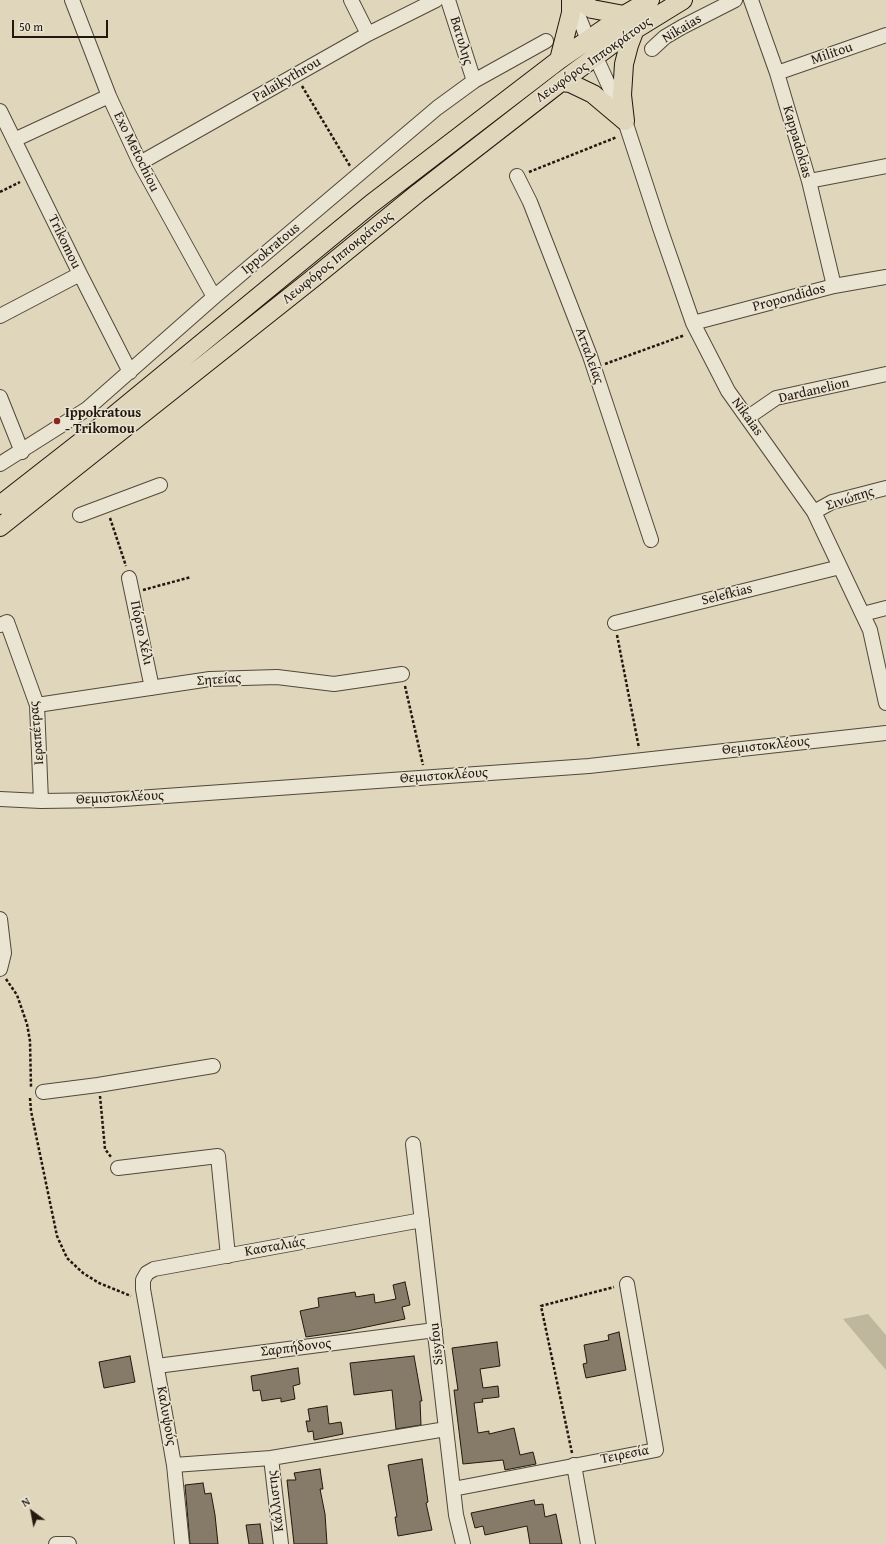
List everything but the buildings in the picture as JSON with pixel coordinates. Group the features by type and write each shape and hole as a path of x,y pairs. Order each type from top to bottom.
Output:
{"main road":[{"path":"559,60 571,13 571,0"},
{"path":"579,0 592,9 624,15"},
{"path":"595,42 624,15 650,0"},
{"name":"Λεωφόρος Ιπποκράτους","path":"0,506 371,204 559,60 595,42 635,29 683,0"},
{"path":"627,127 622,95 624,64 635,29"},
{"name":"Λεωφόρος Ιπποκράτους","path":"0,527 418,193 560,82 595,42"},
{"path":"560,82 570,83 593,94 627,127"}],"street":[{"path":"350,0 368,34"},
{"name":"Palaikythrou","path":"140,163 368,34 436,0"},
{"name":"Βατυλης","path":"448,0 474,82"},
{"name":"Nikaias","path":"571,0 595,42 627,127 660,228 695,327 728,391 814,512 870,630 886,703"},
{"name":"Nikaias","path":"652,49 665,37 735,0"},
{"name":"Kappadokias","path":"751,0 777,72 809,181 834,286"},
{"name":"Exo Metochiou","path":"74,1 109,96 140,163 214,297"},
{"name":"Militou","path":"777,72 886,35"},
{"name":"Ippokratous","path":"0,464 22,452 87,409 214,297 437,108 474,82 546,41"},
{"path":"14,140 109,96"},
{"name":"Trikomou","path":"0,112 130,372"},
{"path":"809,181 886,166"},
{"name":"Ατταλείας","path":"517,176 530,202 594,368 651,540"},
{"path":"0,316 80,274"},
{"name":"Propondidos","path":"695,327 834,286 886,277"},
{"name":"Dardanelion","path":"748,418 776,398 886,374"},
{"path":"0,397 22,452"},
{"path":"80,515 160,485"},
{"name":"Σινώπης","path":"814,512 832,502 886,488"},
{"name":"Selefkias","path":"615,623 840,567"},
{"name":"Πόρτο Χέλι","path":"130,578 152,688"},
{"path":"863,614 886,608"},
{"name":"Ιεραπέτρας","path":"3,624 37,705 41,801"},
{"name":"Σητείας","path":"37,705 210,679 277,677 334,684 402,674"},
{"name":"Θεμιστοκλέους","path":"0,798 41,801 109,800 589,766 886,733"},
{"path":"0,920 4,953 0,969"},
{"path":"34,1092 98,1085 213,1066"},
{"name":"Sisyfou","path":"413,1144 456,1515 463,1544"},
{"path":"118,1168 218,1156 228,1256"},
{"name":"Κασταλιάς","path":"144,1296 143,1280 147,1273 154,1269 422,1220"},
{"name":"Τειρεσία","path":"453,1489 656,1450 627,1284"},
{"name":"Καλυψούς","path":"144,1296 174,1465 182,1544"},
{"name":"Σαρπήδονος","path":"157,1366 435,1330"},
{"path":"174,1465 271,1458 446,1429"},
{"name":"Κάλλιστης","path":"271,1458 281,1544"},
{"path":"574,1465 588,1544"},
{"path":"56,1544 69,1544"}],"path":[{"path":"295,75 357,176"},
{"path":"517,176 627,127"},
{"path":"0,192 31,176"},
{"path":"594,368 695,327"},
{"path":"106,506 130,578"},
{"path":"133,593 191,577"},
{"path":"615,623 642,760"},
{"path":"402,674 426,777"},
{"path":"0,969 17,995 27,1024 30,1040 34,1092 31,1110 57,1236 67,1258 83,1273 94,1280 144,1296"},
{"path":"98,1085 105,1149 118,1168"},
{"path":"574,1465 541,1306 627,1284"}],"shaded area":[{"path":"868,1314 886,1335 886,1370 843,1319"}],"place":[{"name":"Ippokratous - Trikomou","path":"57,421"}]}
